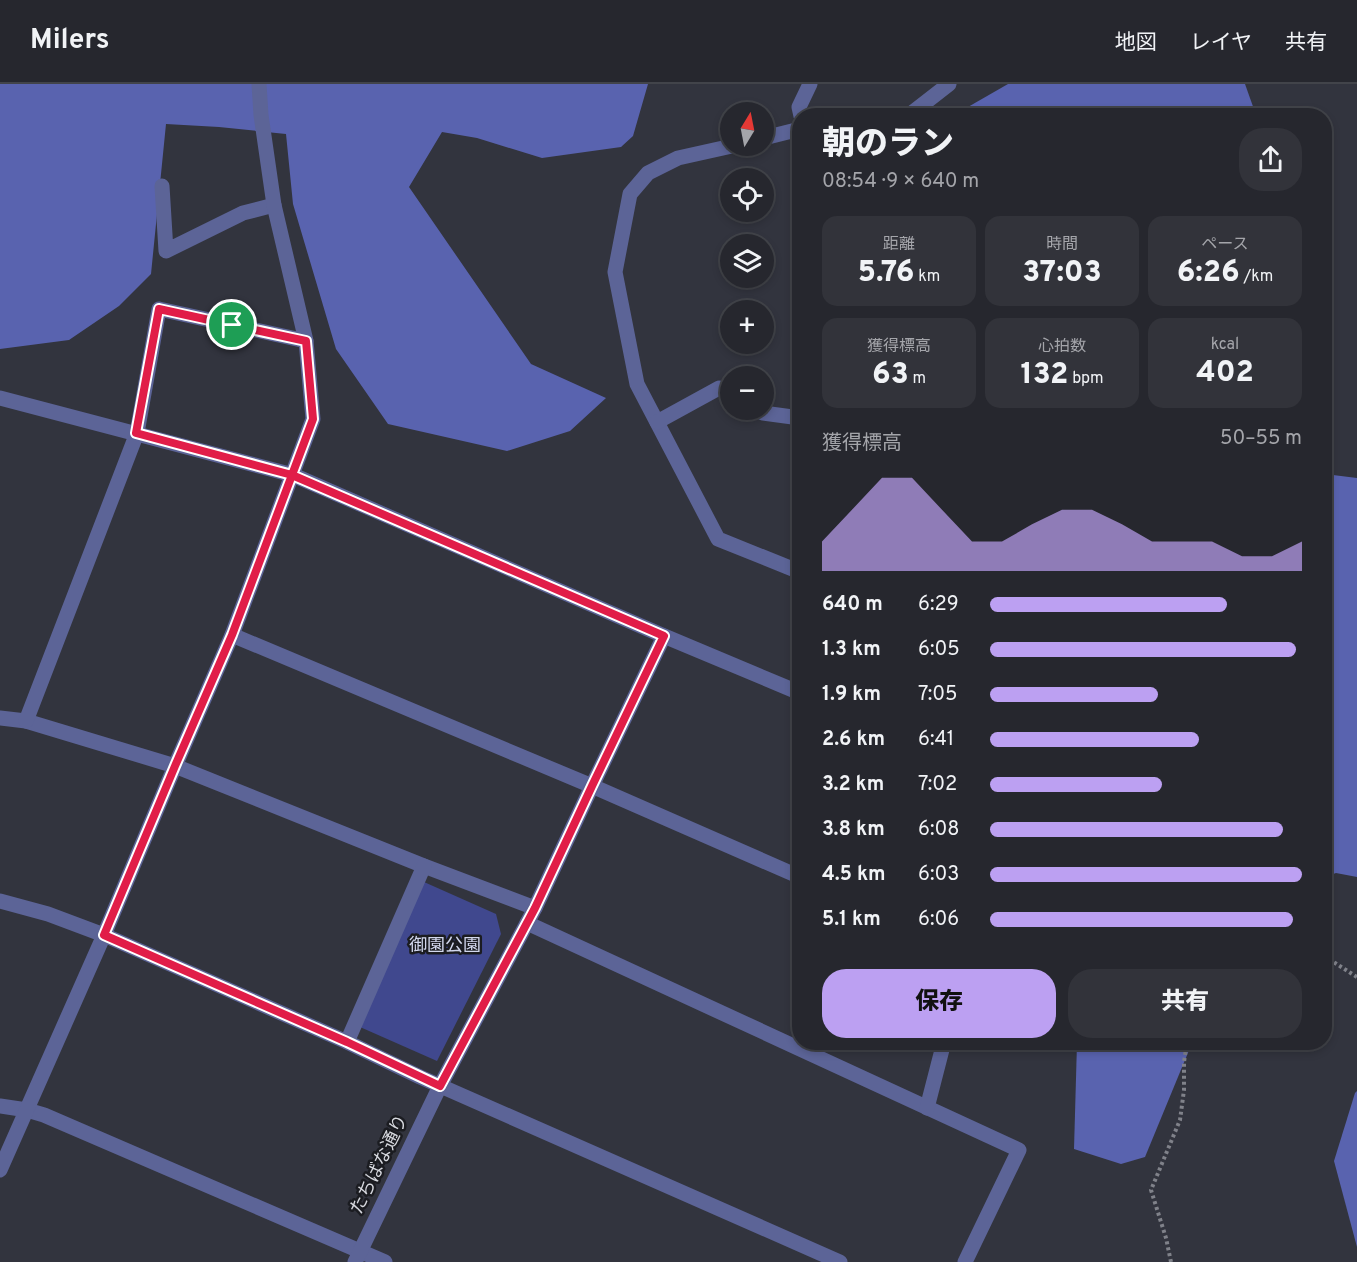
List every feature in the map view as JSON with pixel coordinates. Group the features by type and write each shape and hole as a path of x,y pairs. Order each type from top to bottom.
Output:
{"street":[{"path":"0,1170 104,935 232,635 313,419 306,341 274,205 261,115 259,84"},
{"path":"799,108 810,84"},
{"path":"918,108 949,84"},
{"path":"774,136 792,131"},
{"path":"720,149 678,158 648,173 630,194 615,272 637,384 718,539 792,569"},
{"path":"162,186 166,251 243,213 274,205"},
{"path":"26,721 136,433 159,309 306,341"},
{"path":"657,422 718,388 720,389"},
{"path":"0,398 292,475 792,690"},
{"path":"774,414 792,417"},
{"path":"232,635 592,786 792,874"},
{"name":"たちばな通り","path":"357,1257 440,1086 535,908 664,636"},
{"path":"0,718 26,721 175,766 535,908"},
{"path":"347,1042 424,866"},
{"path":"0,901 48,914 104,935 840,1262"},
{"path":"527,923 792,1046"},
{"path":"802,1050 1019,1150 965,1262"},
{"path":"927,1108 942,1050"},
{"path":"0,1106 44,1115 357,1257 385,1262"}],"path":[{"path":"1332,961 1357,977"},
{"path":"1171,1262 1151,1190 1180,1120 1186,1050"}],"green space":[{"name":"御園公園","path":"424,882 496,914 501,934 437,1061 360,1027"}],"shaded area":[{"path":"0,84 648,84 633,136 621,147 542,158 477,138 442,132 409,187 531,364 606,398 570,431 507,451 388,424 336,349 293,204 286,134 219,127 166,124 151,274 119,306 69,340 0,349"},
{"path":"1008,84 1245,84 1254,108 966,108"},
{"path":"1332,475 1357,478 1357,877 1336,873 1332,874"},
{"path":"1077,1050 1189,1050 1145,1157 1121,1164 1074,1149"},
{"path":"1357,1091 1357,1247 1334,1161"}],"route":[{"path":"232,325 159,309 136,433 292,475 664,636 535,908 440,1086 347,1042 104,935 232,635 292,475 313,419 306,341 232,325"}]}
